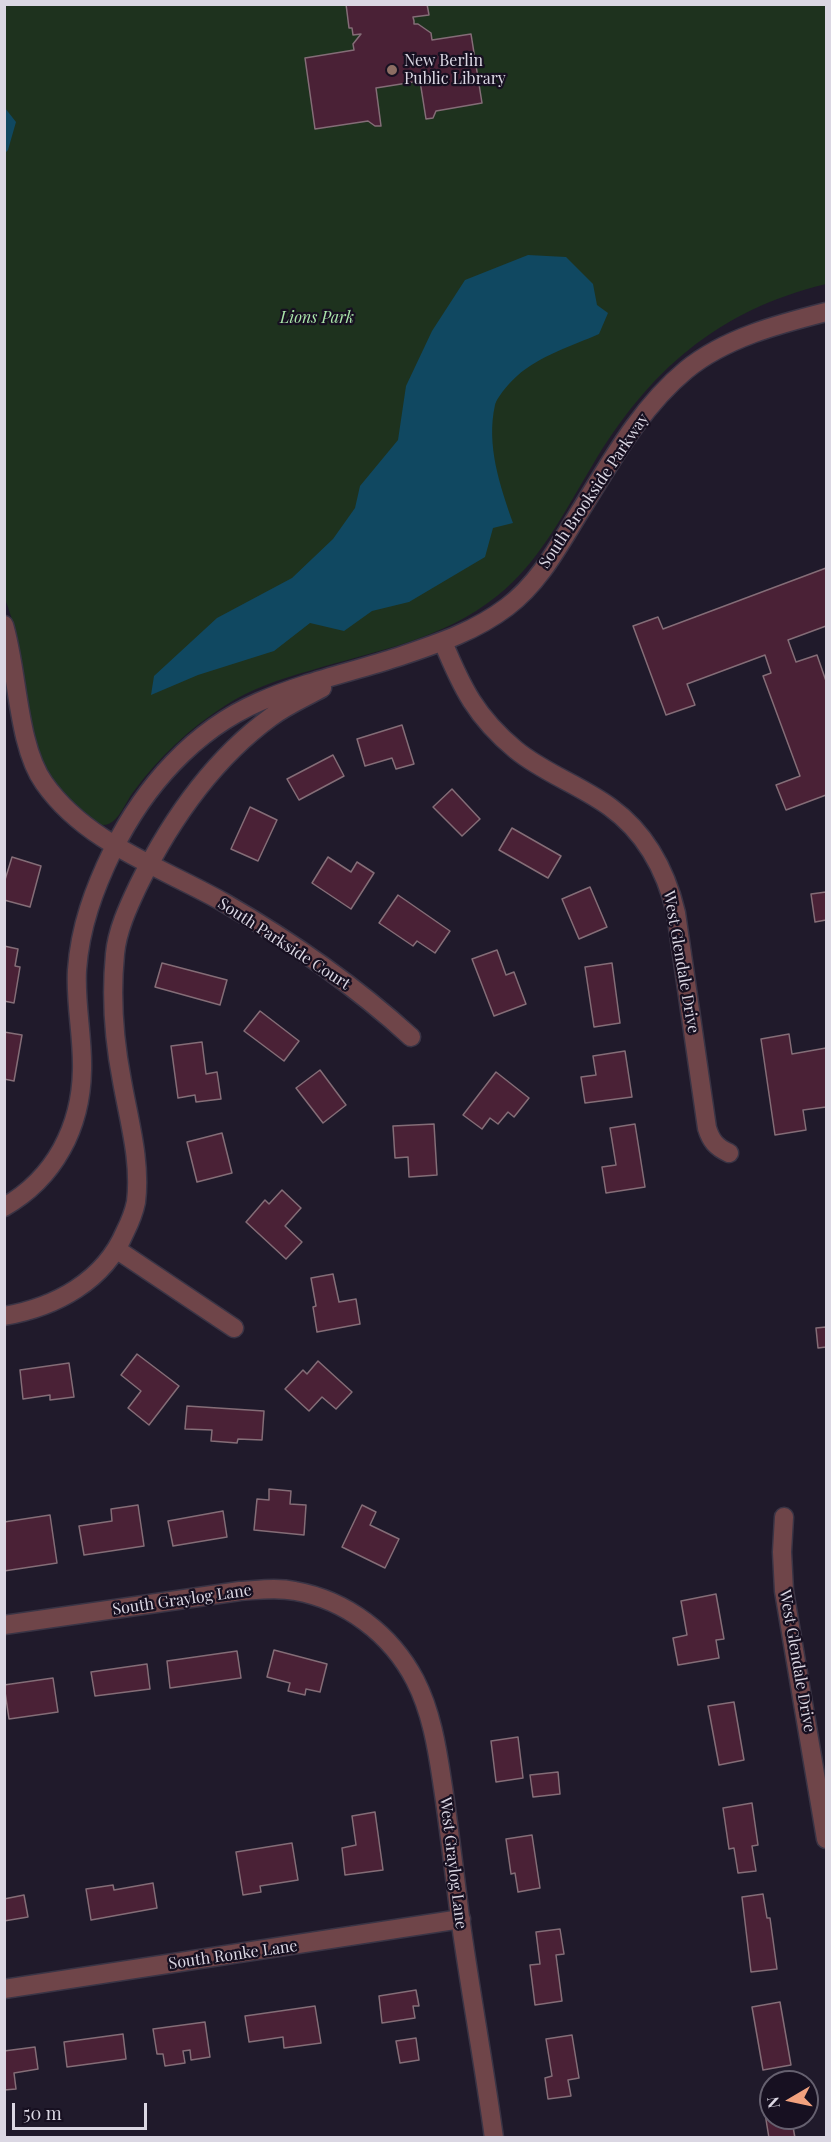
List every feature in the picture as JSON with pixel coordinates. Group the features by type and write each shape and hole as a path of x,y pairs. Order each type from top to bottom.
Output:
{"street":[{"name":"South Brookside Parkway","path":"4,1208 34,1186 56,1162 69,1138 79,1103 82,1068 77,985 82,931 92,897 115,846 143,800 165,772 214,726 260,701 306,684 443,642 487,620 522,594 548,563 638,421 667,387 688,368 753,334 783,323 826,312"},
{"name":"South Parkside Court","path":"4,625 11,694 35,765 43,782 70,813 115,846 223,902 307,955 371,1002 411,1037"},
{"name":"West Glendale Drive","path":"443,642 472,705 493,728 517,751 533,762 610,806 635,829 657,862 671,893 676,913 706,1128 712,1142 729,1153"},
{"name":"South Brookside Parkway","path":"4,1316 49,1304 77,1290 117,1249 133,1215 136,1202 137,1167 116,1043 115,953 129,905 149,863 184,805 205,778 233,750 272,716 360,669"},
{"path":"117,1249 234,1328"},
{"name":"West Glendale Drive","path":"784,1517 782,1552 784,1591 826,1839"},
{"name":"South Graylog Lane","path":"4,1625 240,1591 272,1589 294,1591 331,1601 355,1616"},
{"name":"West Graylog Lane","path":"355,1616 379,1633 406,1665 416,1683 430,1719 444,1791 460,1920 494,2138"},
{"name":"South Ronke Lane","path":"4,1989 460,1920"}],"green space":[{"name":"Lions Park","path":"5,5 826,5 826,284 787,295 719,328 690,349 662,374 637,401 614,432 539,552 512,583 497,596 476,611 431,634 287,677 236,699 200,723 165,755 134,791 115,820 104,825 98,824 86,816 59,789 39,757 29,718 16,638 5,599"}],"water":[{"path":"5,108 16,122 8,150 5,153"},
{"path":"528,255 566,257 593,284 597,305 608,313 599,334 535,363 507,386 496,402 492,435 493,450 499,480 513,523 493,528 485,557 409,602 372,611 344,631 310,623 274,651 198,675 151,695 154,676 217,618 292,578 333,539 355,508 360,486 398,440 406,386 432,331 465,280"}],"building":[{"name":"New Berlin Public Library","path":"346,4 427,4 429,15 413,17 414,24 418,24 431,33 432,40 471,34 482,103 436,111 433,118 426,119 420,81 376,88 381,126 375,126 368,121 315,129 305,58 354,50 353,44 361,34 353,35 352,28 349,28"},
{"path":"826,568 826,626 788,640 796,662 817,655 826,681 826,795 786,810 776,785 800,776 763,676 771,673 765,655 687,684 695,705 666,715 633,626 658,617 663,629"},
{"path":"402,725 414,764 396,769 392,758 365,766 357,739"},
{"path":"333,755 344,776 299,800 287,779"},
{"path":"452,789 480,819 462,836 433,807"},
{"path":"250,807 277,820 258,861 231,849"},
{"path":"512,828 561,856 548,878 499,850"},
{"path":"12,857 41,866 30,907 4,900 4,883"},
{"path":"328,857 351,872 357,862 374,873 351,909 312,883"},
{"path":"590,887 607,927 579,939 562,899"},
{"path":"826,892 826,920 815,922 811,894"},
{"path":"398,895 450,931 435,953 417,941 413,946 379,923"},
{"path":"4,946 18,949 15,966 20,967 14,1003 4,1001"},
{"path":"497,950 506,975 514,972 526,1004 494,1016 472,959"},
{"path":"162,963 227,980 220,1005 155,987"},
{"path":"612,963 620,1023 594,1027 585,967"},
{"path":"260,1011 299,1041 284,1061 244,1031"},
{"path":"4,1032 22,1035 14,1081 4,1079"},
{"path":"789,1034 792,1054 826,1048 826,1107 803,1110 806,1130 775,1135 761,1039"},
{"path":"202,1042 206,1074 217,1072 221,1099 196,1102 195,1095 178,1098 171,1046"},
{"path":"625,1051 632,1097 585,1103 581,1077 596,1075 593,1056"},
{"path":"320,1070 346,1105 323,1123 296,1088"},
{"path":"496,1072 529,1098 514,1117 508,1112 498,1124 490,1118 482,1129 463,1115"},
{"path":"434,1124 437,1175 409,1177 408,1157 395,1158 393,1126"},
{"path":"635,1124 645,1187 606,1193 602,1167 616,1165 610,1128"},
{"path":"222,1133 232,1173 197,1182 187,1142"},
{"path":"282,1190 301,1208 285,1226 302,1242 286,1259 246,1222 265,1200 269,1204"},
{"path":"333,1274 339,1302 356,1299 360,1324 317,1332 313,1307 316,1306 311,1278"},
{"path":"826,1327 826,1347 818,1348 816,1328"},
{"path":"137,1354 179,1386 149,1425 128,1408 141,1391 121,1375"},
{"path":"318,1361 352,1392 336,1409 322,1397 309,1411 285,1389 303,1370 307,1374"},
{"path":"69,1363 74,1397 50,1400 50,1395 23,1399 20,1370"},
{"path":"187,1406 264,1411 262,1440 238,1439 237,1443 211,1441 212,1430 185,1429"},
{"path":"269,1489 291,1491 290,1504 306,1505 304,1535 254,1530 257,1499 269,1500"},
{"path":"138,1505 144,1546 84,1555 79,1526 112,1521 111,1509"},
{"path":"362,1505 376,1512 370,1525 399,1539 385,1568 342,1547"},
{"path":"223,1511 227,1537 173,1546 168,1521"},
{"path":"50,1515 57,1563 4,1571 4,1522"},
{"path":"716,1594 724,1639 716,1640 719,1658 678,1665 673,1638 687,1635 681,1601"},
{"path":"274,1650 327,1664 320,1692 306,1689 305,1695 288,1691 290,1683 267,1677"},
{"path":"237,1651 241,1678 170,1688 167,1661"},
{"path":"147,1664 150,1689 95,1696 91,1672"},
{"path":"53,1678 58,1712 9,1719 4,1685"},
{"path":"734,1702 744,1760 719,1765 708,1706"},
{"path":"518,1737 523,1778 496,1782 491,1741"},
{"path":"558,1772 560,1794 533,1797 530,1775"},
{"path":"752,1803 758,1845 752,1846 756,1871 738,1873 734,1848 729,1849 723,1808"},
{"path":"375,1812 383,1870 345,1875 342,1848 356,1845 352,1816"},
{"path":"532,1835 540,1888 518,1892 515,1873 511,1874 506,1839"},
{"path":"292,1843 298,1880 260,1886 261,1892 243,1895 236,1852"},
{"path":"153,1883 157,1908 91,1920 86,1889 113,1885 114,1890"},
{"path":"763,1894 767,1918 770,1918 777,1969 751,1972 742,1897"},
{"path":"24,1895 28,1917 4,1921 4,1899"},
{"path":"560,1929 564,1954 556,1955 562,2001 535,2005 530,1965 540,1964 536,1932"},
{"path":"416,1990 419,2006 413,2006 415,2018 382,2023 379,1996"},
{"path":"780,2002 791,2065 763,2070 752,2007"},
{"path":"315,2006 321,2043 284,2048 283,2037 249,2042 245,2016"},
{"path":"205,2022 210,2057 191,2060 190,2050 183,2051 185,2063 165,2066 163,2054 157,2054 153,2029"},
{"path":"123,2034 126,2059 67,2067 64,2042"},
{"path":"572,2035 579,2078 568,2080 571,2096 548,2099 545,2078 552,2076 546,2039"},
{"path":"416,2038 419,2060 400,2063 396,2041"},
{"path":"35,2047 38,2069 14,2073 16,2089 4,2090 4,2051"},
{"path":"768,2130 794,2130 795,2138 769,2138"}],"place":[{"name":"New Berlin Public Library","path":"392,70"}]}
